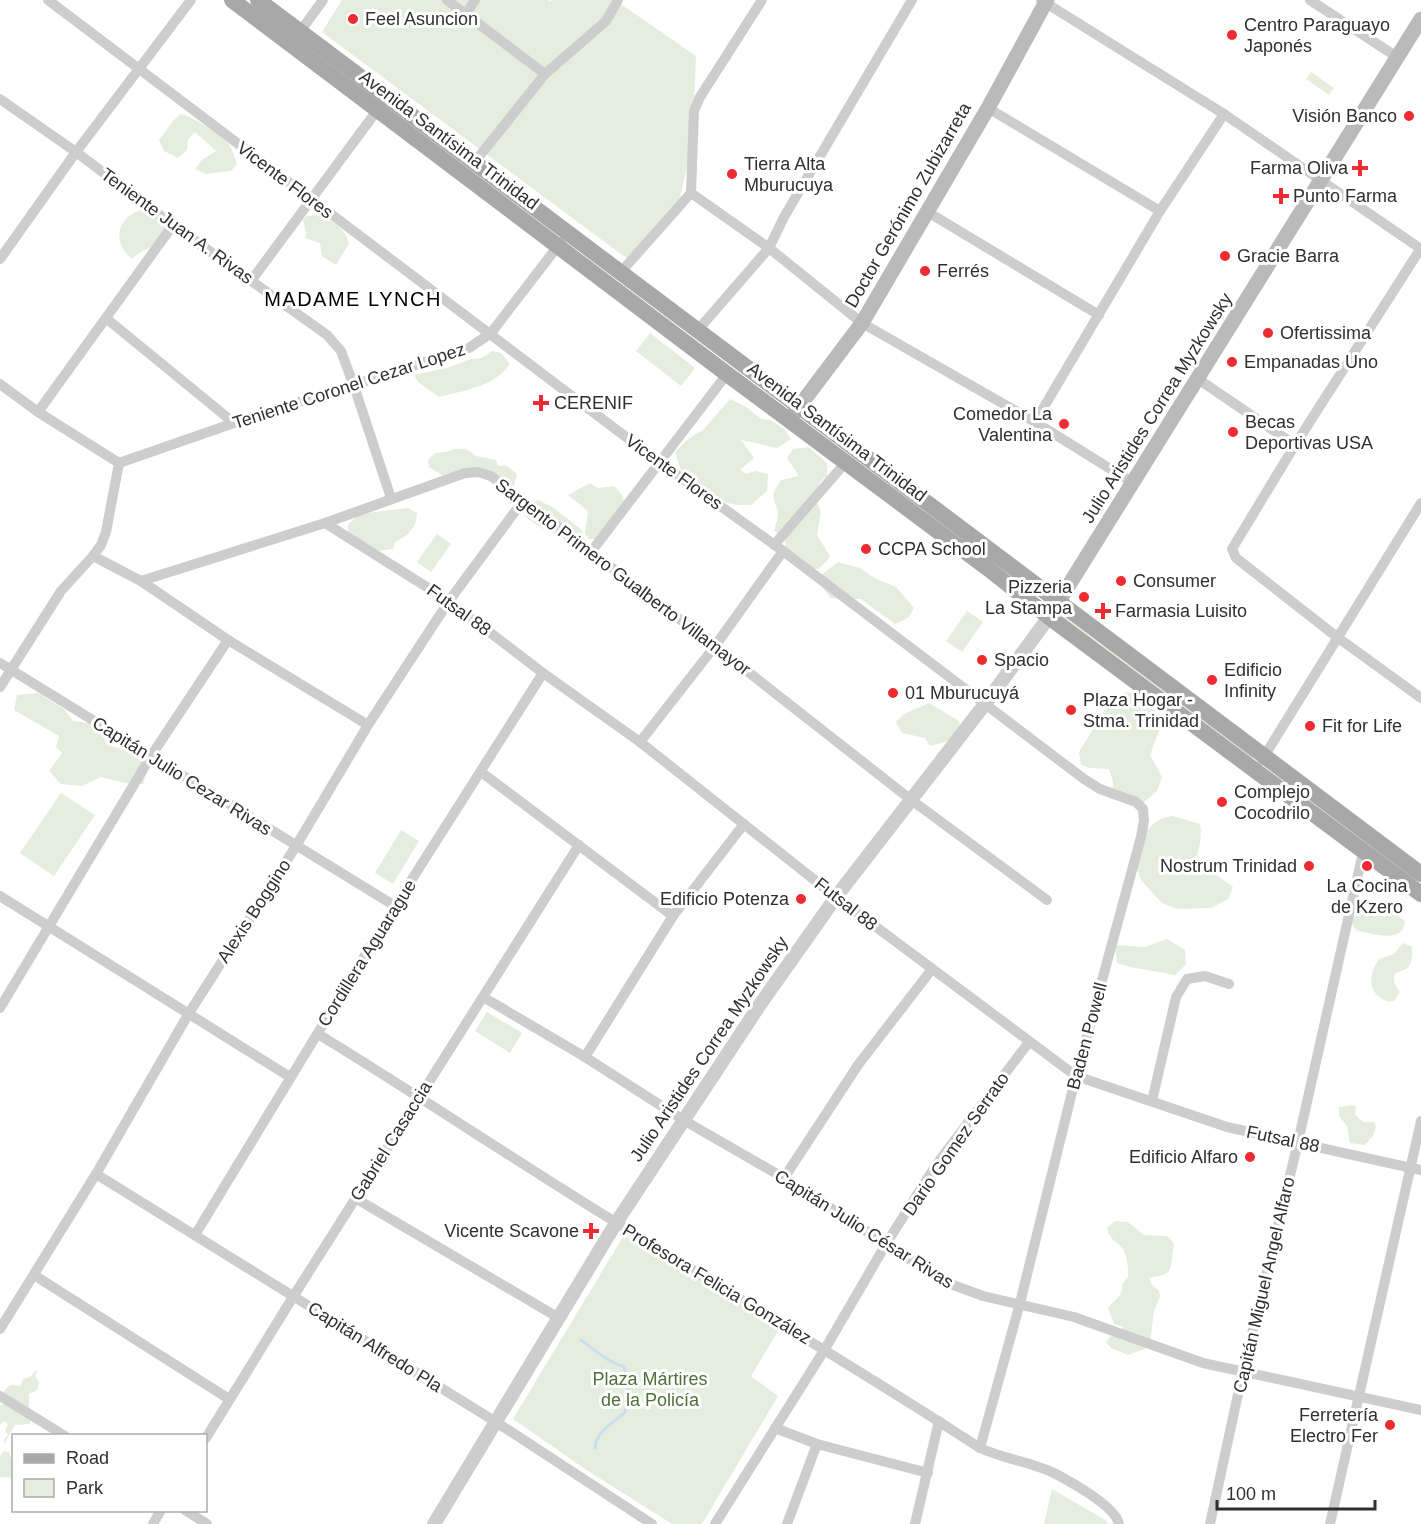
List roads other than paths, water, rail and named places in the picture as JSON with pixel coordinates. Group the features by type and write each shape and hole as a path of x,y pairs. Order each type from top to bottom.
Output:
{"main road":[{"name":"Avenida Santísima Trinidad","path":"232,0 296,38 562,240 727,374 793,414 1367,844 1421,894"},
{"name":"Avenida Santísima Trinidad","path":"258,0 296,38"},
{"name":"Doctor Gerónimo Zubizarreta","path":"793,414 862,323 988,108 1044,1"},
{"name":"Julio Aristides Correa Myzkowsky","path":"1054,610 1421,19"},
{"name":"Avenida Santísima Trinidad","path":"382,104 474,163 562,240 620,273 697,331 846,462 990,570 1054,610"},
{"name":"Avenida Santísima Trinidad","path":"1367,844 1421,874"}],"street":[{"name":"Vicente Flores","path":"48,0 659,462 779,548 985,704"},
{"path":"0,259 76,152 191,0"},
{"path":"296,38 323,0"},
{"path":"447,0 545,74"},
{"path":"466,14 475,0"},
{"path":"474,163 545,74 606,21 618,0"},
{"path":"620,273 691,193 694,111 700,97 762,0"},
{"path":"697,331 769,248 784,217 912,0"},
{"path":"1310,0 1397,57"},
{"path":"1044,1 1224,114 1421,248 1295,445 1232,549 1236,558 1337,637 1421,698"},
{"name":"Teniente Juan A. Rivas","path":"0,99 327,335 341,351 391,498"},
{"path":"251,281 382,104"},
{"path":"988,108 1160,211"},
{"path":"1035,422 1160,211 1224,114"},
{"path":"691,193 769,248 862,323 1035,422 1133,483"},
{"path":"926,211 1099,315"},
{"path":"38,412 173,225"},
{"name":"Teniente Coronel Cezar Lopez","path":"119,463 234,423 469,348 491,333 562,240"},
{"path":"107,319 234,423"},
{"path":"591,552 727,374"},
{"path":"1198,379 1295,445"},
{"path":"0,384 38,412 119,463 106,532 93,556 61,591 0,687"},
{"path":"640,742 715,646 779,548 846,462"},
{"name":"Sargento Primero Gualberto Villamayor","path":"141,581 325,523 465,473 478,472 491,476 522,502 715,646 910,800 1047,900"},
{"name":"Alexis Boggino","path":"0,1329 4,1315 34,1275 96,1174 189,1013 296,846 368,726 449,601 522,502"},
{"path":"1259,764 1419,510"},
{"name":"Futsal 88","path":"325,523 449,601 543,673 640,742 836,897 1076,1077 1227,1127 1416,1169"},
{"path":"93,556 141,581 228,640 368,726"},
{"name":"Julio Aristides Correa Myzkowsky","path":"434,1524 616,1223 759,1006 836,897 985,704 1054,610"},
{"path":"0,1008 151,756 228,640"},
{"name":"Capitán Julio Cezar Rivas","path":"0,663 395,906"},
{"name":"Cordillera Aguarague","path":"195,1235 395,906 543,673"},
{"name":"Baden Powell","path":"980,1448 1141,837 1143,809 1136,802 1092,784 985,704"},
{"path":"481,772 673,916"},
{"path":"585,1057 673,916 744,824"},
{"name":"Capitán Miguel Angel Alfaro","path":"1210,1524 1242,1371 1367,844"},
{"name":"Gabriel Casaccia","path":"207,1436 292,1297 579,845"},
{"path":"0,896 290,1077"},
{"path":"783,1178 858,1065 932,969"},
{"path":"1152,1101 1176,997 1187,979 1205,976 1229,984"},
{"name":"Capitán Julio César Rivas","path":"483,997 585,1057 685,1121 783,1178 945,1282 983,1296 1020,1303 1092,1323 1194,1360 1421,1410"},
{"name":"Profesora Felicia González","path":"318,1034 420,1096 616,1223 825,1349 980,1448 1054,1473 1099,1501 1111,1511 1119,1524"},
{"name":"Dario Gomez Serrato","path":"715,1524 825,1349 886,1244 936,1165 1029,1042"},
{"path":"1330,1524 1416,1169 1421,1121"},
{"name":"Capitán Alfredo Pla","path":"96,1174 496,1422 652,1524"},
{"path":"355,1198 560,1318"},
{"path":"34,1275 229,1399"},
{"path":"0,1396 61,1434"},
{"path":"915,1524 939,1421"},
{"path":"775,1428 817,1444 928,1473"},
{"path":"787,1524 817,1444"},
{"path":"188,1512 207,1524"}],"waterway":[{"path":"581,1340 607,1359 624,1367 629,1383 625,1412 602,1432 595,1448"}],"place":[{"name":"Feel Asuncion","path":"353,19"},
{"name":"Centro Paraguayo Japonés","path":"1232,35"},
{"name":"Visión Banco","path":"1409,116"},
{"name":"Farma Oliva","path":"1360,168"},
{"name":"Tierra Alta Mburucuya","path":"732,174"},
{"name":"Punto Farma","path":"1281,196"},
{"name":"Gracie Barra","path":"1225,256"},
{"name":"Ferrés","path":"925,271"},
{"name":"Ofertissima","path":"1268,333"},
{"name":"Empanadas Uno","path":"1232,362"},
{"name":"CERENIF","path":"541,403"},
{"name":"Comedor La Valentina","path":"1064,424"},
{"name":"Becas Deportivas USA","path":"1233,432"},
{"name":"CCPA School","path":"866,549"},
{"name":"Consumer","path":"1121,581"},
{"name":"Pizzeria La Stampa","path":"1084,597"},
{"name":"Farmasia Luisito","path":"1103,611"},
{"name":"Spacio","path":"982,660"},
{"name":"Edificio Infinity","path":"1212,680"},
{"name":"01 Mburucuyá","path":"893,693"},
{"name":"Plaza Hogar - Stma. Trinidad","path":"1071,710"},
{"name":"Fit for Life","path":"1310,726"},
{"name":"Complejo Cocodrilo","path":"1222,802"},
{"name":"Nostrum Trinidad","path":"1309,866"},
{"name":"La Cocina de Kzero","path":"1367,866"},
{"name":"Edificio Potenza","path":"801,899"},
{"name":"Edificio Alfaro","path":"1250,1157"},
{"name":"Vicente Scavone","path":"591,1231"},
{"name":"Ferretería Electro Fer","path":"1390,1425"}],"district":[{"name":"MADAME LYNCH","path":"353,299"}],"park label":[{"name":"Plaza Mártires de la Policía","path":"650,1389"}]}
